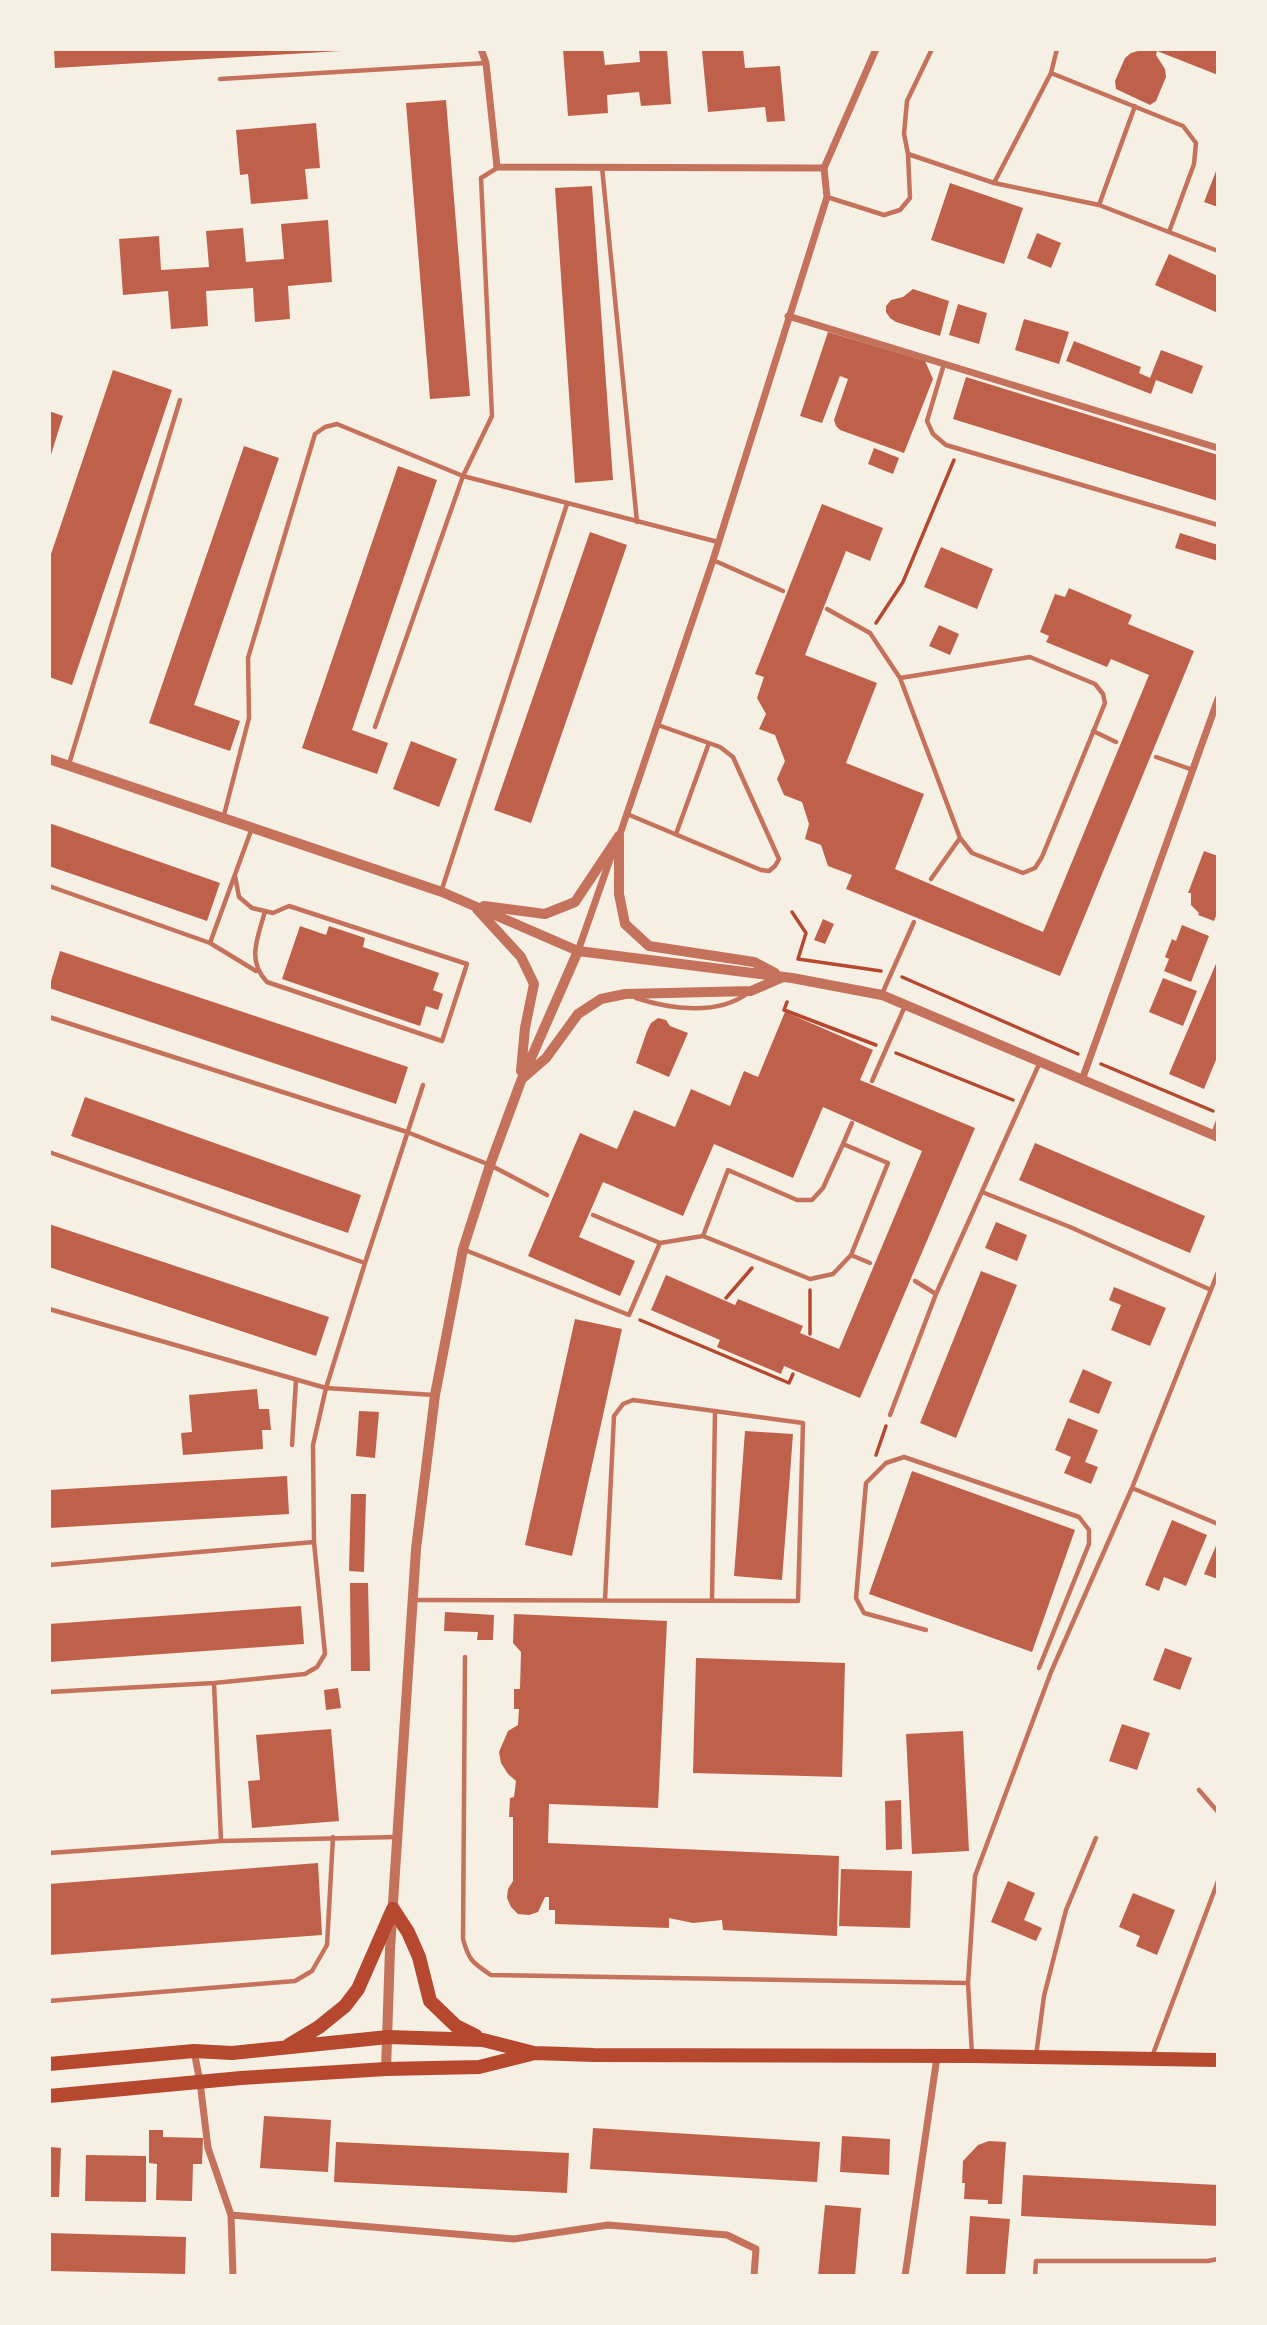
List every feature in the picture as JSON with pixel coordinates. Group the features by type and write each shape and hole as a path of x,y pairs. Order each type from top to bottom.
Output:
{"main road":[{"path":"393,1909 408,1932 419,1957 430,2001 442,2015 456,2026 484,2040 534,2053 1218,2060"},
{"path":"285,2047 345,2006 358,1989 393,1909"},
{"path":"49,2064 194,2051 232,2053 388,2037 484,2040"},
{"path":"49,2096 386,2069 479,2067 534,2053"}],"street":[{"path":"481,49 486,63 497,167 824,168"},
{"path":"386,2069 397,1838 416,1549 435,1395 463,1249 521,1081 578,951 658,725 827,197 824,168 876,49"},
{"path":"788,316 1218,448"},
{"path":"1082,1080 1218,699"},
{"path":"49,759 442,891 578,951 783,977 882,995 1215,1136"},
{"path":"472,904 545,914 575,902 619,836"},
{"path":"619,836 618,894 625,924 649,946 754,962 783,977"},
{"path":"472,904 521,957 534,984 525,1028 521,1081"},
{"path":"521,1081 546,1058 579,1014 601,999 625,994 751,992 783,977"},
{"path":"194,2051 208,2148 231,2215 233,2276"},
{"path":"905,2276 937,2057"},
{"path":"231,2215 514,2239 608,2225 727,2235 756,2249 754,2276"}],"lane":[{"path":"827,197 884,215 900,210 910,198 908,154 904,134 907,101 932,49"},
{"path":"994,183 1051,72 1056,49"},
{"path":"220,79 486,63"},
{"path":"1051,72 1183,126 1196,143 1194,164 1169,232"},
{"path":"1100,205 1135,106"},
{"path":"908,154 994,183 1100,205 1218,251"},
{"path":"602,166 637,522"},
{"path":"375,727 463,476 492,416 481,178 497,167"},
{"path":"944,364 927,421 933,434 946,445 1218,525"},
{"path":"68,765 180,400"},
{"path":"223,818 249,718 248,658 316,434 325,427 337,424 463,476 718,541"},
{"path":"442,891 567,504"},
{"path":"713,560 783,591"},
{"path":"827,609 870,633 901,678 960,838 972,853 1023,873 1035,868 1042,857 1105,704 1103,694 1095,684 1030,657 901,678"},
{"path":"627,814 761,870 769,871 779,859 733,757 727,751 709,743 658,725"},
{"path":"1093,731 1116,743"},
{"path":"676,834 709,743"},
{"path":"1156,757 1194,770"},
{"path":"210,943 253,828"},
{"path":"931,879 960,838"},
{"path":"49,886 210,943 257,972 267,982 442,1041 467,964 289,906 273,913 252,908 239,897 235,876"},
{"path":"257,972 254,956 265,911"},
{"path":"882,995 914,922"},
{"path":"872,1081 905,1006"},
{"path":"49,1017 407,1132 490,1165 547,1195"},
{"path":"890,1415 936,1294 1040,1062"},
{"path":"49,1692 214,1683 305,1674 317,1667 325,1654 314,1542 313,1445 326,1388 423,1085"},
{"path":"1215,1136 1218,1121"},
{"path":"703,1236 728,1170 797,1200 812,1200 824,1188 852,1123"},
{"path":"593,1215 660,1243 703,1236 810,1279 833,1274 851,1255 888,1163 843,1143"},
{"path":"49,1152 365,1264"},
{"path":"982,1192 1070,1227 1211,1290"},
{"path":"463,1249 629,1315 660,1243"},
{"path":"851,1255 870,1263"},
{"path":"972,2056 968,1983 975,1876 1051,1672 1132,1488 1218,1272"},
{"path":"915,1281 936,1294"},
{"path":"49,1309 326,1388 435,1395"},
{"path":"292,1445 296,1380"},
{"path":"412,1600 798,1601 803,1423 633,1400 623,1404 614,1416 606,1600"},
{"path":"712,1601 715,1411"},
{"path":"926,1630 864,1613 856,1598 866,1483 886,1463 904,1457 1079,1517 1089,1530 1089,1544 1039,1668"},
{"path":"1132,1488 1218,1524"},
{"path":"49,1565 314,1542"},
{"path":"465,1657 463,1940 468,1956 491,1975 968,1983"},
{"path":"214,1683 221,1841"},
{"path":"1199,1790 1218,1811"},
{"path":"49,1853 221,1841 332,1837 397,1838"},
{"path":"49,2001 295,1981 312,1971 327,1945 332,1837"},
{"path":"1036,2057 1044,1996 1066,1910 1096,1838"},
{"path":"1152,2059 1218,1881"},
{"path":"1035,2276 1036,2261 1218,2259"}],"path":[{"path":"870,633 902,582 959,449"},
{"path":"792,912 806,933 798,959 892,973 1218,1114"},
{"path":"787,1002 785,1010 1022,1104"},
{"path":"726,1298 760,1259"},
{"path":"810,1279 810,1334"},
{"path":"629,1315 789,1383 793,1374"},
{"path":"866,1483 890,1415"}],"building":[{"path":"54,49 341,49 341,51 55,68"},
{"path":"563,49 603,49 605,65 640,62 639,51 667,49 671,104 641,106 639,92 607,95 608,113 568,116"},
{"path":"743,49 745,68 780,66 785,121 767,122 765,107 708,112 702,51"},
{"path":"1145,49 1218,49 1218,75 1157,51 1156,55 1165,69 1166,77 1156,101 1150,105 1116,89 1115,81 1125,58"},
{"path":"446,100 470,396 430,399 406,103"},
{"path":"316,123 320,168 305,169 308,199 251,204 248,174 240,175 236,130"},
{"path":"1218,166 1218,207 1204,202"},
{"path":"950,183 1023,208 1004,264 931,240"},
{"path":"592,186 613,480 575,483 555,188"},
{"path":"328,220 332,282 288,286 290,319 255,322 253,288 206,291 208,326 171,329 168,291 123,295 119,239 159,236 161,270 209,267 206,231 243,228 246,262 284,259 281,224"},
{"path":"1037,233 1061,243 1051,268 1027,258"},
{"path":"1169,254 1218,276 1218,313 1155,285"},
{"path":"913,289 949,301 940,336 896,322 886,312 886,306 891,300 903,297"},
{"path":"958,304 987,313 979,344 949,335"},
{"path":"1024,319 1069,332 1059,364 1015,350"},
{"path":"828,332 925,361 933,379 904,453 840,430 836,426 834,420 848,379 840,376 822,423 800,416"},
{"path":"1074,341 1141,367 1139,373 1150,378 1161,350 1203,366 1192,394 1156,380 1151,394 1066,361"},
{"path":"113,370 172,390 72,685 49,677 49,560"},
{"path":"966,377 1218,455 1218,501 953,419"},
{"path":"49,411 63,416 50,458 49,458"},
{"path":"244,446 279,458 194,705 240,721 230,751 149,723"},
{"path":"874,448 899,458 893,474 868,464"},
{"path":"398,466 437,480 352,730 388,743 377,774 302,748"},
{"path":"822,504 883,528 870,561 846,551 805,655 877,683 846,763 924,794 895,869 1043,932 1149,675 1111,659 1107,667 1046,642 1049,636 1040,632 1055,594 1065,597 1069,588 1132,615 1128,624 1194,651 1060,976 846,889 852,875 828,866 821,845 805,839 809,824 802,802 784,795 777,779 785,761 775,735 759,729 766,714 757,698 764,677 755,674"},
{"path":"590,532 627,545 531,823 494,810"},
{"path":"1180,533 1218,545 1218,561 1175,548"},
{"path":"941,547 993,569 977,609 924,587"},
{"path":"939,625 959,634 950,655 929,646"},
{"path":"411,741 457,759 439,807 393,789"},
{"path":"49,823 220,883 207,921 49,866"},
{"path":"1204,851 1218,856 1218,911 1214,921 1198,915 1191,905 1191,893 1188,893"},
{"path":"823,919 834,924 825,944 814,940"},
{"path":"1182,925 1209,936 1191,982 1164,971 1169,959 1165,957 1172,939 1176,941"},
{"path":"300,926 326,935 329,926 365,938 363,947 439,973 433,990 443,994 438,1010 426,1006 420,1026 282,979"},
{"path":"60,951 408,1067 396,1104 49,988"},
{"path":"1218,959 1218,1055 1204,1089 1169,1074"},
{"path":"1163,978 1197,991 1183,1026 1149,1012"},
{"path":"785,1012 873,1050 860,1080 975,1128 860,1398 784,1366 781,1374 717,1347 720,1340 651,1310 666,1275 735,1305 738,1299 803,1326 800,1333 839,1349 922,1151 823,1107 793,1178 714,1144 683,1216 603,1182 579,1237 635,1261 620,1296 528,1256 580,1133 617,1149 634,1110 675,1127 691,1089 730,1106 744,1071 758,1077"},
{"path":"658,1018 688,1033 669,1077 636,1063 647,1031 651,1023"},
{"path":"85,1097 361,1195 348,1233 71,1136"},
{"path":"1035,1143 1205,1216 1190,1253 1019,1180"},
{"path":"996,1222 1027,1235 1017,1261 985,1248"},
{"path":"49,1224 329,1317 316,1356 49,1267"},
{"path":"981,1271 1017,1285 956,1438 920,1423"},
{"path":"1114,1287 1166,1308 1150,1346 1111,1330 1121,1305 1109,1300"},
{"path":"575,1319 622,1329 572,1556 525,1545"},
{"path":"1083,1369 1112,1382 1099,1414 1069,1402"},
{"path":"257,1389 259,1409 269,1409 271,1430 262,1430 263,1449 183,1455 181,1433 192,1432 189,1395"},
{"path":"359,1411 379,1412 375,1458 356,1456"},
{"path":"1068,1418 1098,1430 1085,1462 1098,1467 1091,1484 1064,1473 1071,1457 1055,1450"},
{"path":"745,1431 793,1434 782,1580 734,1576"},
{"path":"912,1471 1075,1530 1032,1652 869,1594"},
{"path":"287,1476 289,1514 49,1528 49,1490"},
{"path":"351,1494 366,1494 364,1572 349,1571"},
{"path":"1172,1520 1207,1535 1186,1586 1164,1577 1159,1591 1145,1585"},
{"path":"1218,1541 1218,1579 1204,1574"},
{"path":"350,1583 368,1583 370,1671 351,1671"},
{"path":"301,1606 304,1644 49,1662 49,1624"},
{"path":"445,1612 494,1615 493,1640 477,1640 478,1632 444,1631"},
{"path":"514,1614 667,1621 658,1808 549,1804 548,1843 839,1856 837,1936 723,1930 722,1920 693,1923 669,1918 669,1928 555,1924 555,1910 549,1910 549,1897 545,1897 538,1912 518,1914 507,1898 513,1881 513,1817 509,1817 510,1798 514,1797 516,1781 501,1763 499,1752 508,1731 518,1725 519,1709 514,1709 514,1689 520,1689 521,1652 513,1643"},
{"path":"1165,1648 1192,1658 1180,1690 1153,1680"},
{"path":"696,1658 845,1663 842,1777 693,1773"},
{"path":"338,1688 341,1708 326,1710 324,1690"},
{"path":"1122,1724 1150,1733 1137,1770 1109,1761"},
{"path":"331,1729 339,1821 252,1828 248,1781 260,1780 256,1735"},
{"path":"963,1731 969,1851 912,1854 906,1734"},
{"path":"901,1800 902,1849 886,1850 885,1801"},
{"path":"318,1863 322,1935 49,1955 49,1884"},
{"path":"841,1869 912,1871 910,1928 839,1926"},
{"path":"1008,1881 1035,1893 1024,1920 1042,1928 1036,1941 991,1922"},
{"path":"1133,1893 1175,1910 1157,1955 1136,1946 1140,1936 1119,1927"},
{"path":"264,2116 331,2120 328,2172 260,2168"},
{"path":"593,2128 820,2142 817,2182 590,2169"},
{"path":"149,2130 163,2130 163,2137 203,2138 202,2164 193,2164 192,2201 156,2200 157,2164 149,2163"},
{"path":"842,2136 890,2139 889,2175 840,2172"},
{"path":"989,2141 1006,2142 1002,2204 988,2204 988,2200 964,2199 963,2161 978,2145"},
{"path":"336,2142 569,2153 567,2193 334,2182"},
{"path":"50,2147 61,2148 59,2197 49,2197"},
{"path":"86,2155 146,2156 146,2202 85,2201"},
{"path":"1023,2175 1218,2185 1218,2226 1021,2216"},
{"path":"825,2205 861,2208 855,2276 818,2276"},
{"path":"970,2216 1010,2219 1005,2276 966,2276"},
{"path":"49,2233 186,2237 185,2274 49,2271"}]}
